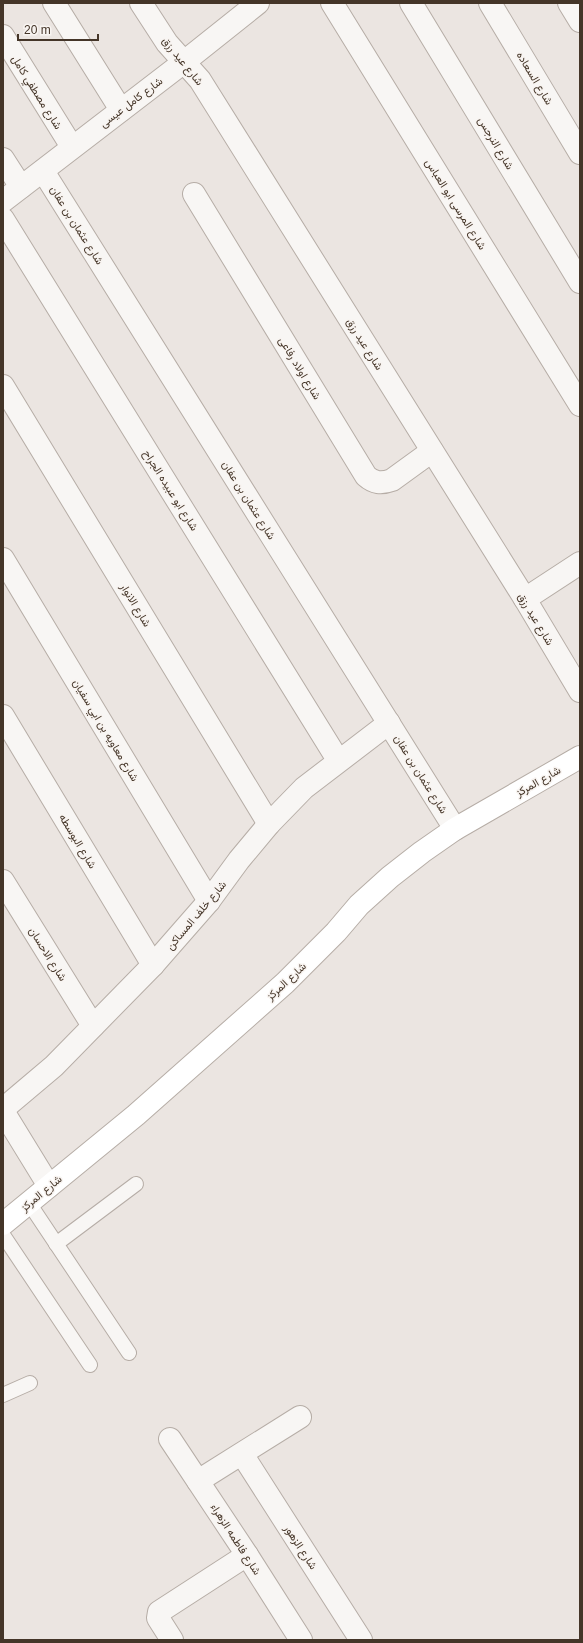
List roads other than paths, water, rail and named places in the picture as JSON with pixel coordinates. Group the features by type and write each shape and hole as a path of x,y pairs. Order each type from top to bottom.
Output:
{"main road":[{"name":"شارع المركز","path":"3,1224 136,1114 285,983 336,932 359,905 390,877 456,828 580,757"}],"street":[{"path":"54,3 121,110"},
{"name":"شارع عيد رزق","path":"141,3 167,42 200,80 525,599 580,691"},
{"name":"شارع كامل عيسى","path":"3,201 184,62 258,3"},
{"name":"شارع المرسى ابو العباس","path":"332,3 580,405"},
{"name":"شارع النرجس","path":"411,3 580,282"},
{"name":"شارع السعاده","path":"490,3 580,153"},
{"path":"569,3 580,21"},
{"name":"شارع مصطفي كامل","path":"3,36 72,147"},
{"path":"3,159 21,187"},
{"name":"شارع عثمان بن عفان","path":"43,171 456,828"},
{"name":"شارع اولاد رفاعى","path":"194,194 366,476 378,483 385,483 392,480 432,451"},
{"name":"شارع ابو عبيده الجراح","path":"3,220 338,760"},
{"name":"شارع الانوار","path":"3,386 269,824"},
{"name":"شارع معاويه بن ابي سفيان","path":"3,559 209,901"},
{"path":"525,599 580,563"},
{"name":"شارع البوسطه","path":"3,716 153,965"},
{"name":"شارع خلف المساكن","path":"3,1110 54,1066 153,965 209,901 239,860 269,824 304,788 338,760 389,723"},
{"name":"شارع الاحسان","path":"3,881 93,1026"},
{"path":"3,1110 49,1186"},
{"path":"198,1481 300,1417"},
{"name":"شارع فاطمه الزهراء","path":"170,1438 301,1640"},
{"name":"شارع الزهور","path":"242,1454 361,1640"},
{"path":"172,1640 158,1618 159,1612 247,1555"}],"lane":[{"path":"56,1244 136,1184"},
{"path":"29,1203 129,1353"},
{"path":"3,1235 90,1365"},
{"path":"3,1395 30,1383"}]}
